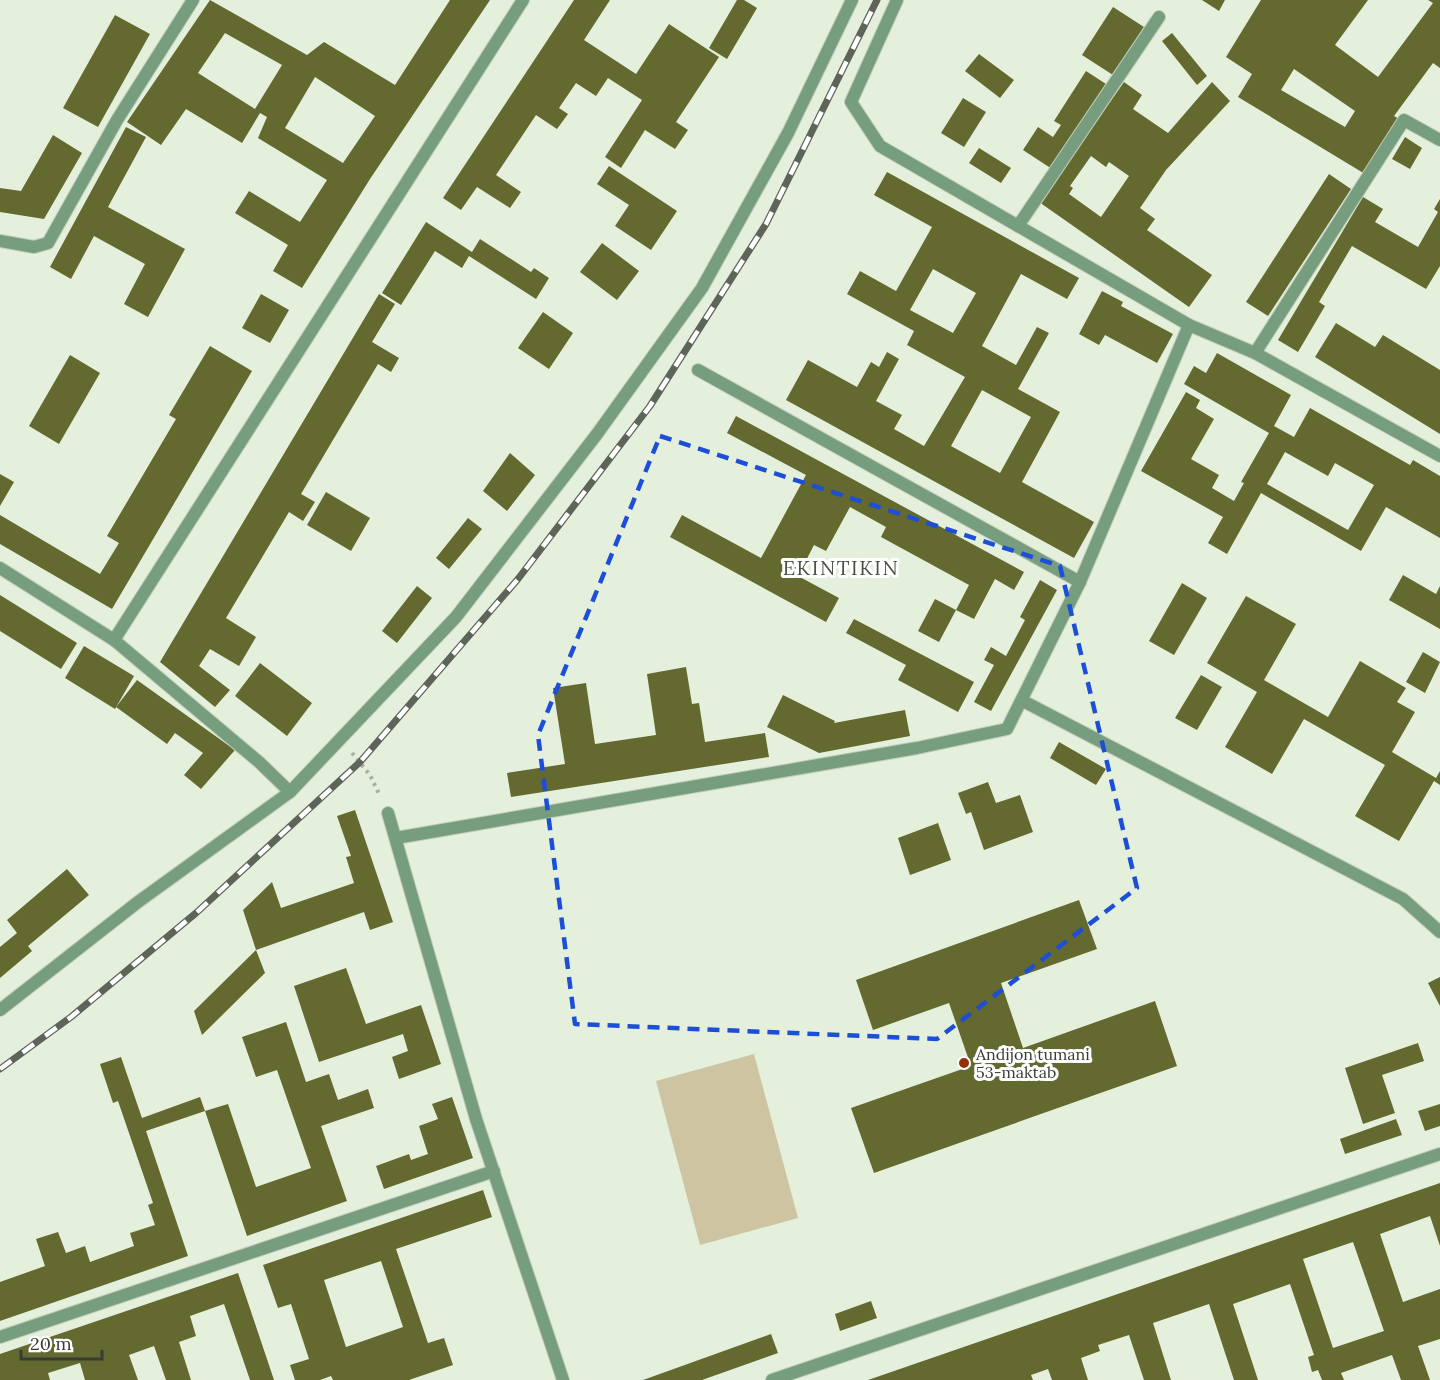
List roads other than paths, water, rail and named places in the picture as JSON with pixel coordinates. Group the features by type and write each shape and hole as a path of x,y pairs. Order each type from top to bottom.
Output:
{"street":[{"path":"0,241 34,247 48,243 117,120 193,0"},
{"path":"114,640 523,0"},
{"path":"0,1010 138,902 290,792 456,618 597,434 702,288 788,133 852,0"},
{"path":"897,0 850,102 880,146 1189,325 1255,352 1440,456"},
{"path":"1018,226 1159,17"},
{"path":"1255,352 1404,120 1440,140"},
{"path":"396,838 940,743 1007,729 1023,701 1080,582 1189,325"},
{"path":"698,370 1080,582"},
{"path":"0,567 114,640 259,762 290,792"},
{"path":"1023,701 1403,899 1440,932"},
{"path":"388,813 476,1119 563,1380"},
{"path":"772,1380 1440,1154"},
{"path":"0,1337 494,1171"}],"railway":[{"path":"0,1069 71,1017 196,913 360,762 518,579 650,406 766,224 877,0"}],"place":[{"name":"Andijon tumani 53-maktab","path":"964,1063"}],"district":[{"name":"EKINTIKIN","path":"841,568"}]}
